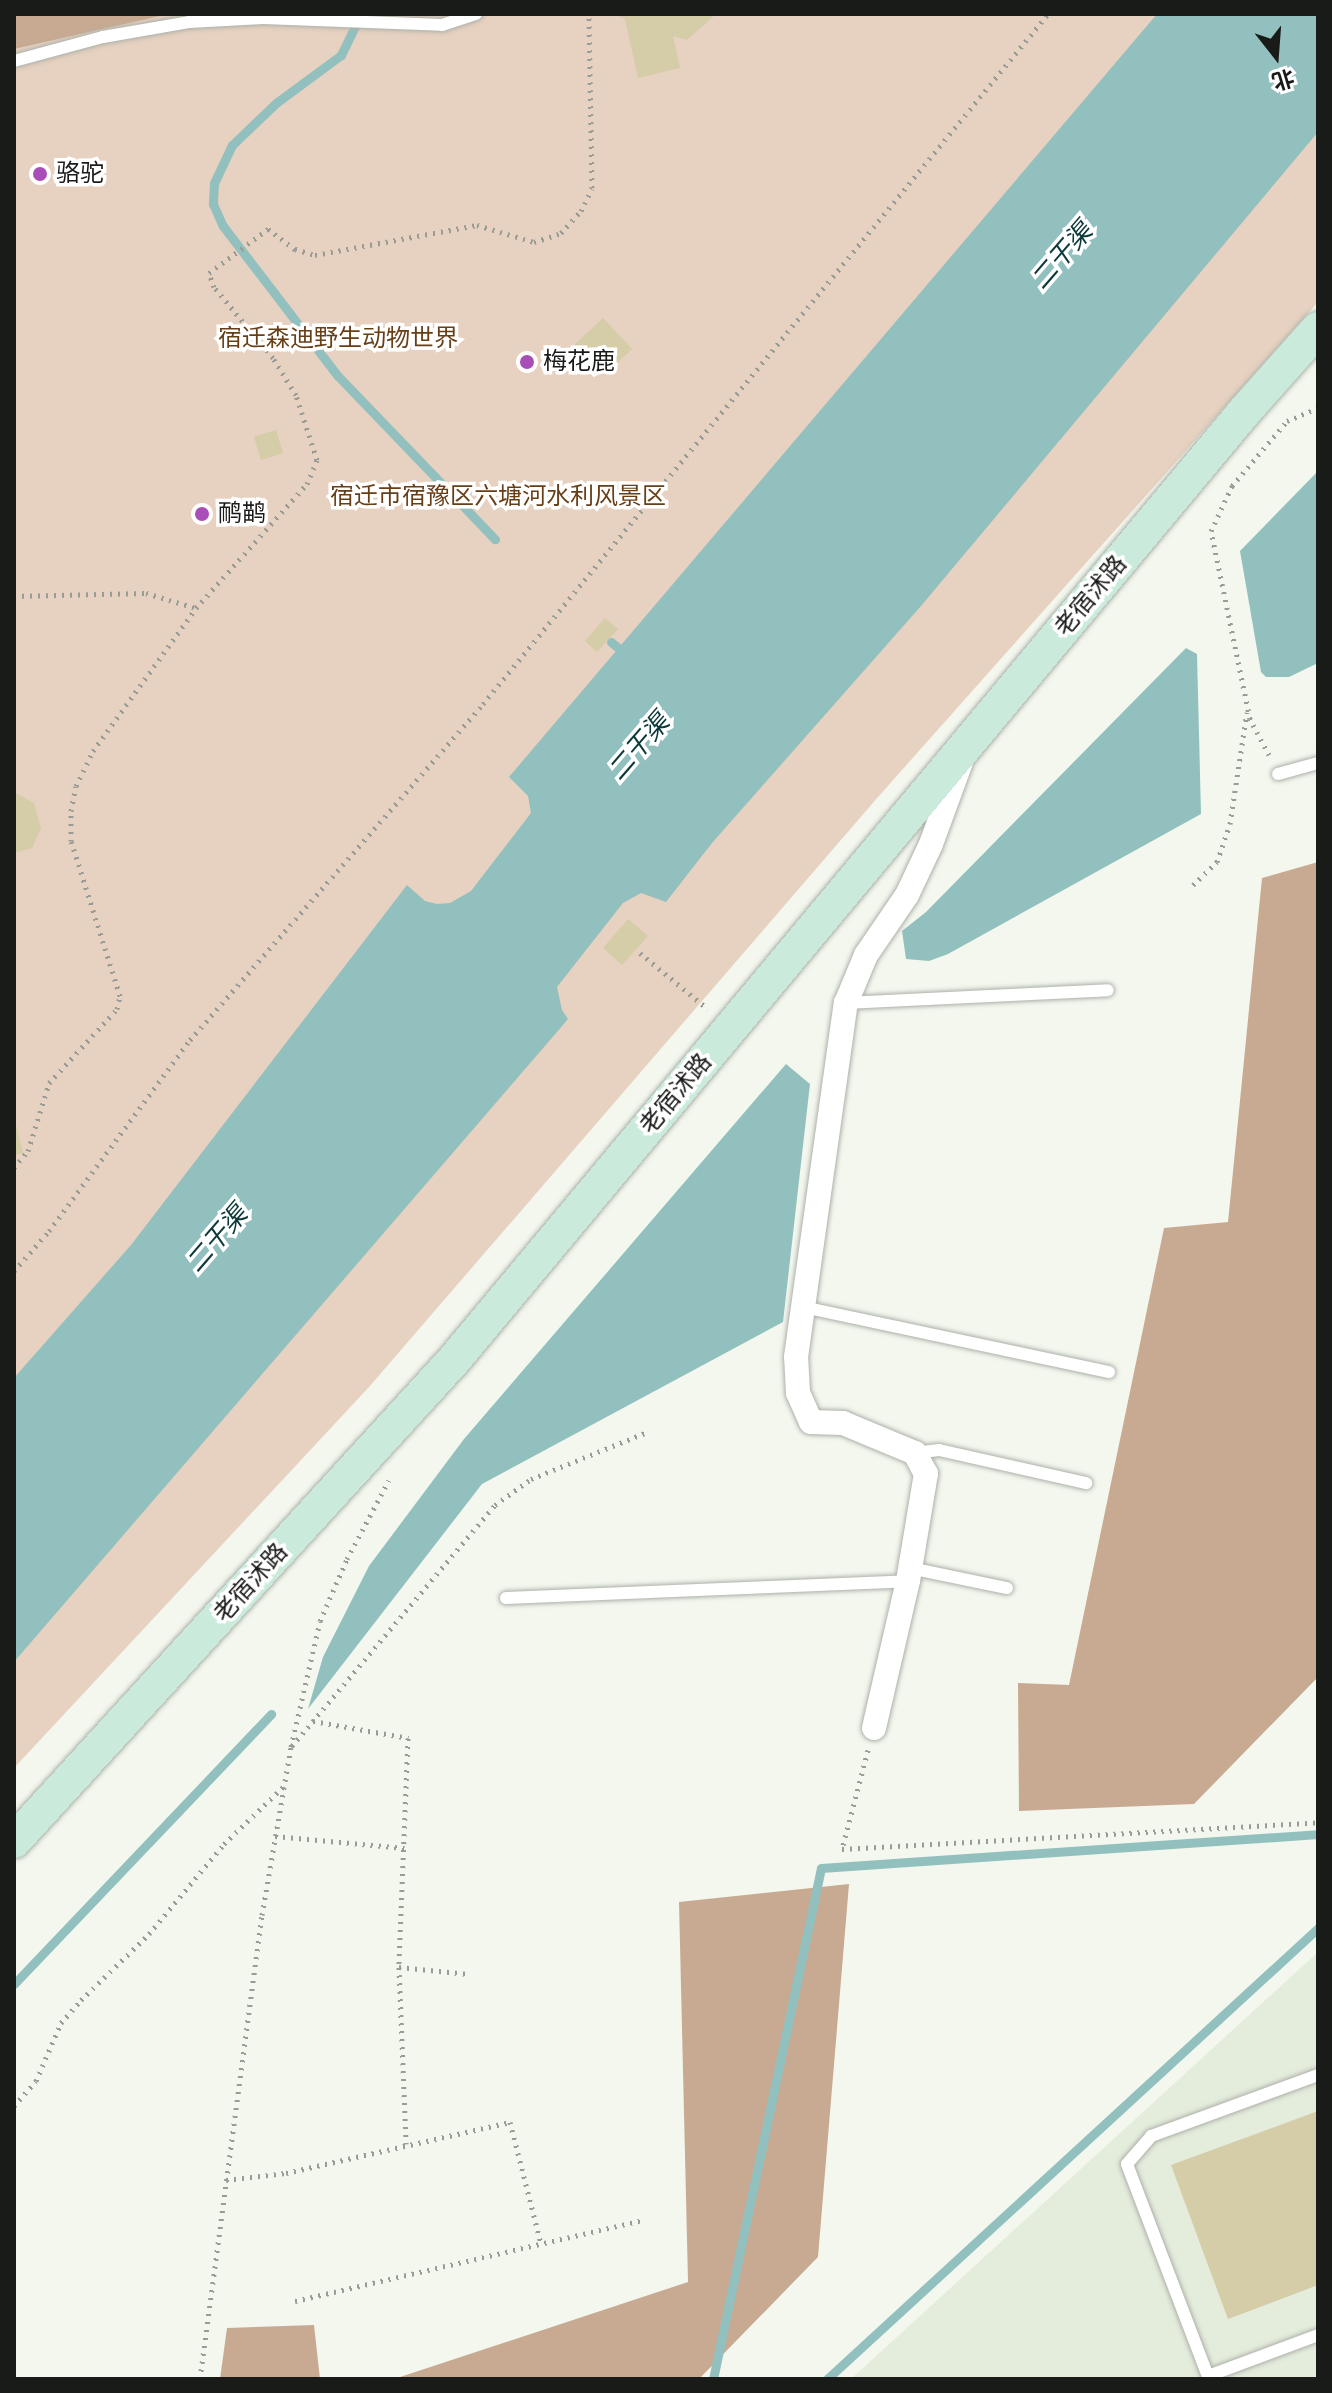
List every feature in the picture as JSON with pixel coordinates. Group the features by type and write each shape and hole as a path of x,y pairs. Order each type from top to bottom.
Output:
{"main road":[{"name":"老宿沭路","path":"14,1841 454,1360 1318,329"},
{"path":"1274,379 1318,354"}],"street":[{"path":"874,1728 909,1575 926,1474 915,1453 843,1423 811,1422 798,1393 796,1357 846,1003 866,955 907,895 931,844 967,745"}],"lane":[{"path":"14,61 103,37 189,22 263,18 442,25 476,14"},
{"path":"1278,774 1318,763"},
{"path":"846,1003 1108,990"},
{"path":"803,1307 1109,1372"},
{"path":"915,1453 939,1450 1086,1483"},
{"path":"506,1598 909,1575 1007,1588"},
{"path":"1318,2075 1151,2136 1127,2164 1209,2377 1318,2335"}],"path":[{"path":"14,1168 28,1151 49,1083 117,1009 120,996 71,841 71,811 76,786 93,751 196,608 307,484 317,460 296,395 273,358 214,287 209,273 268,229 295,249 315,255 477,225 534,242 561,233 581,211 592,188 589,14"},
{"path":"14,1271 49,1231 190,1040 483,704 1048,14"},
{"path":"1278,774 1250,719 1211,531 1232,486 1287,421 1318,408"},
{"path":"14,596 146,593 196,608"},
{"path":"1193,885 1217,862 1230,824 1236,768 1248,707"},
{"path":"640,953 731,1028"},
{"path":"291,1747 495,1505 531,1479 645,1433"},
{"path":"200,2379 275,1836 291,1747 320,1621 347,1559 390,1479"},
{"path":"313,1721 408,1738 399,1967 406,2144"},
{"path":"874,1728 842,1849 1318,1822"},
{"path":"14,2106 36,2081 61,2023 71,2011 149,1934 224,1844 284,1786"},
{"path":"275,1836 404,1848"},
{"path":"399,1967 469,1974"},
{"path":"226,2180 286,2173 510,2122 541,2244"},
{"path":"295,2301 644,2220"}],"shaded area":[{"path":"14,14 169,14 14,49"},
{"path":"1318,862 1318,1677 1194,1804 1019,1811 1018,1683 1069,1685 1164,1228 1228,1222 1262,878"},
{"path":"849,1884 818,2257 699,2379 394,2379 688,2282 679,1902"},
{"path":"1318,1952 1318,2379 851,2379"},
{"path":"314,2325 320,2379 220,2379 227,2328"}],"green space":[{"name":"宿迁市宿豫区六塘河水利风景区","path":"14,14 1318,14 1318,302 878,797 369,1387 14,1768"}],"water":[{"name":"二干渠","path":"1157,14 1318,14 1318,132 921,606 712,843 666,902 641,893 623,903 557,987 562,1010 568,1019 14,1662 14,1378 131,1245 407,885 425,901 437,904 450,903 471,891 531,813 528,796 509,777"},
{"path":"1318,471 1318,663 1289,677 1266,677 1261,672 1240,551"},
{"path":"1186,648 1197,654 1201,814 948,954 929,961 906,959 902,931 926,912"},
{"path":"786,1064 810,1084 783,1322 482,1484 308,1709 323,1657 369,1566 464,1439"}],"building":[{"path":"613,14 716,14 687,40 673,36 680,68 638,78 625,19"},
{"path":"603,318 632,349 604,375 575,344"},
{"path":"276,430 283,453 261,460 254,437"},
{"path":"605,618 618,629 597,652 585,641"},
{"path":"14,792 34,803 41,828 32,848 14,853"},
{"path":"628,919 648,936 622,965 603,948"},
{"path":"14,1117 23,1153 14,1155"},
{"path":"1318,2111 1318,2285 1228,2319 1171,2165"}],"waterway":[{"path":"361,14 341,55 276,103 232,145 214,183 213,204 223,226 337,375 495,539"},
{"path":"611,642 627,655"},
{"path":"14,1984 271,1714"},
{"path":"713,2379 821,1868 1318,1834"},
{"path":"827,2379 1318,1928"}],"place":[{"name":"骆驼","path":"40,174"},
{"name":"梅花鹿","path":"527,362"},
{"name":"鸸鹋","path":"202,514"}],"park label":[{"name":"宿迁森迪野生动物世界","path":"338,339"}]}
